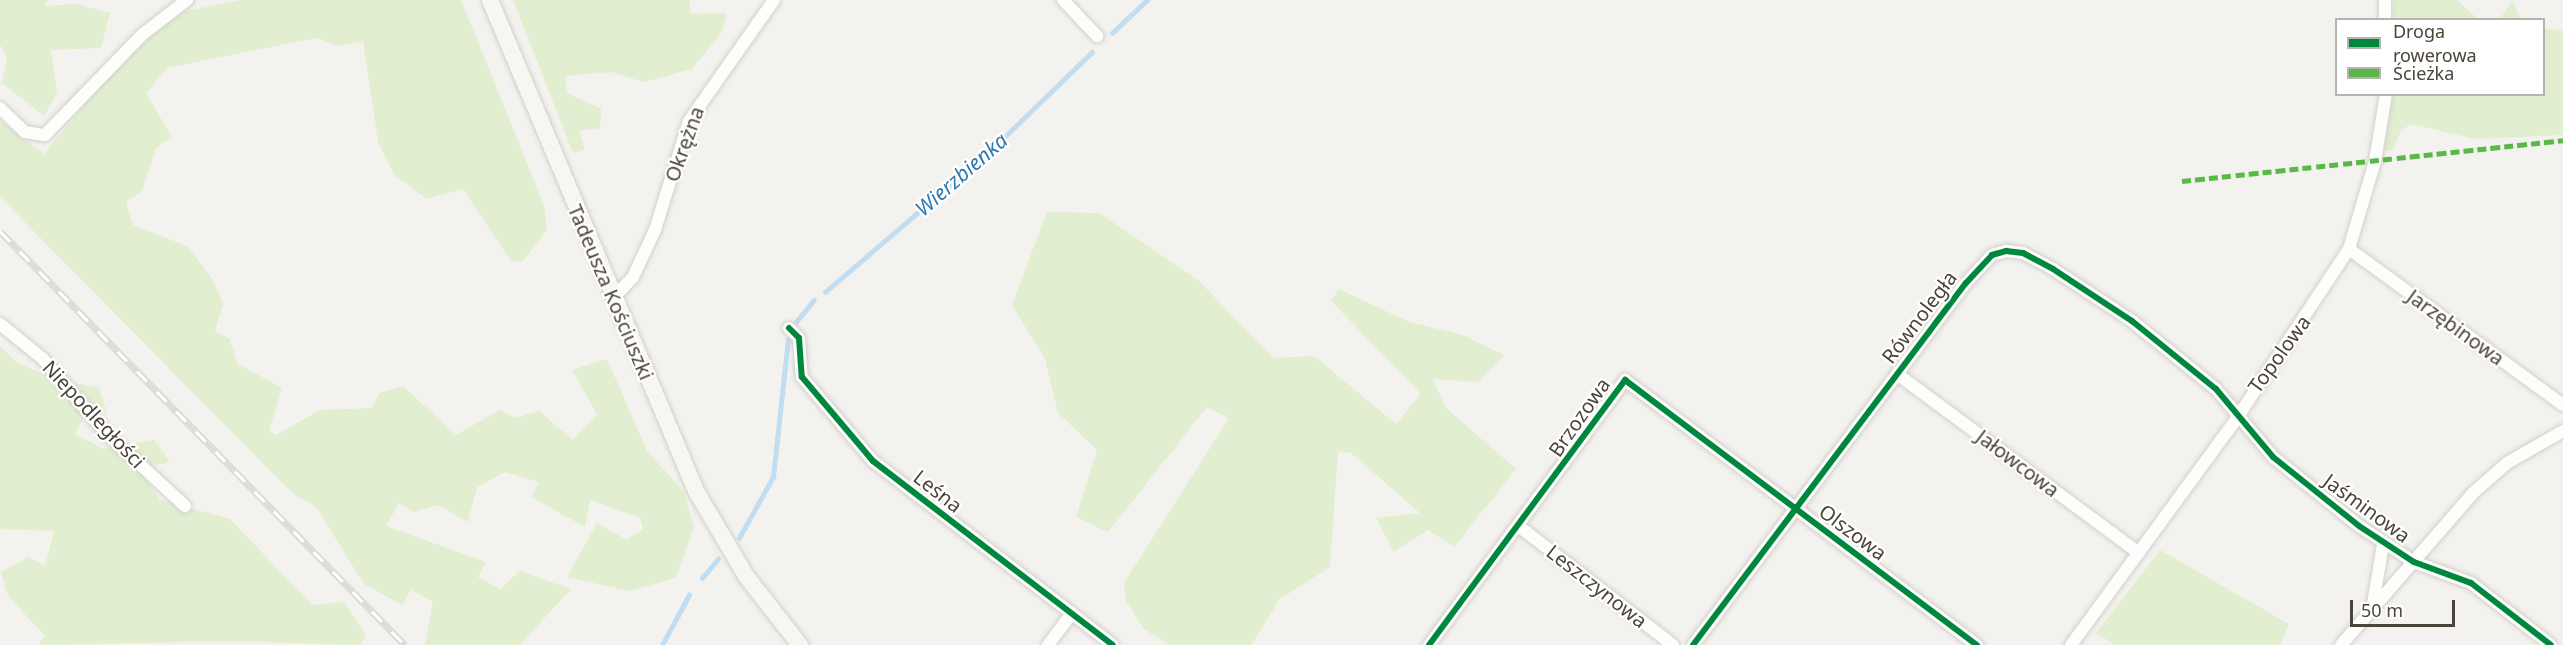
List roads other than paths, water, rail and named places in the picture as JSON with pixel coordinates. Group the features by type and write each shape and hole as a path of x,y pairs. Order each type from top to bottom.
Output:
{"main road":[{"name":"Tadeusza Kościuszki","path":"490,0 613,298 696,491 746,576 800,645"}],"street":[{"path":"0,108 25,132 39,136 52,130 168,4 187,0"},
{"name":"Okrężna","path":"613,298 633,277 655,230 689,121 774,0"},
{"path":"1063,0 1097,36"},
{"path":"2385,0 2385,18"},
{"name":"Topolowa","path":"2071,645 2237,418 2349,249 2375,161 2386,96"},
{"name":"Jarzębinowa","path":"2349,249 2563,405"},
{"name":"Równoległa","path":"1693,645 1897,374 1992,255 2023,253 2132,321 2216,389 2237,418"},
{"name":"Niepodległości","path":"0,324 43,359 108,435 185,506"},
{"name":"Leśna","path":"789,328 799,338 802,377 873,461 1113,645"},
{"name":"Jałowcowa","path":"1897,374 2139,553"},
{"name":"Olszowa","path":"1625,380 1977,645"},
{"name":"Brzozowa","path":"1429,645 1521,528 1625,380"},
{"name":"Jaśminowa","path":"2237,418 2273,457 2383,543 2414,562 2471,583 2551,645"},
{"path":"2341,645 2373,604 2490,478 2563,431"},
{"name":"Leszczynowa","path":"1521,528 1673,645"},
{"path":"2373,604 2383,543"},
{"path":"1048,645 1072,613"}],"waterway":[{"name":"Wierzbienka","path":"1112,33 1147,0"},
{"name":"Wierzbienka","path":"825,292 992,149 1092,52"},
{"name":"Wierzbienka","path":"796,322 814,300"},
{"name":"Wierzbienka","path":"739,538 773,477 788,340"},
{"name":"Wierzbienka","path":"702,578 718,559"},
{"name":"Wierzbienka","path":"662,645 689,595"}],"railway":[{"path":"0,231 405,645"}]}
